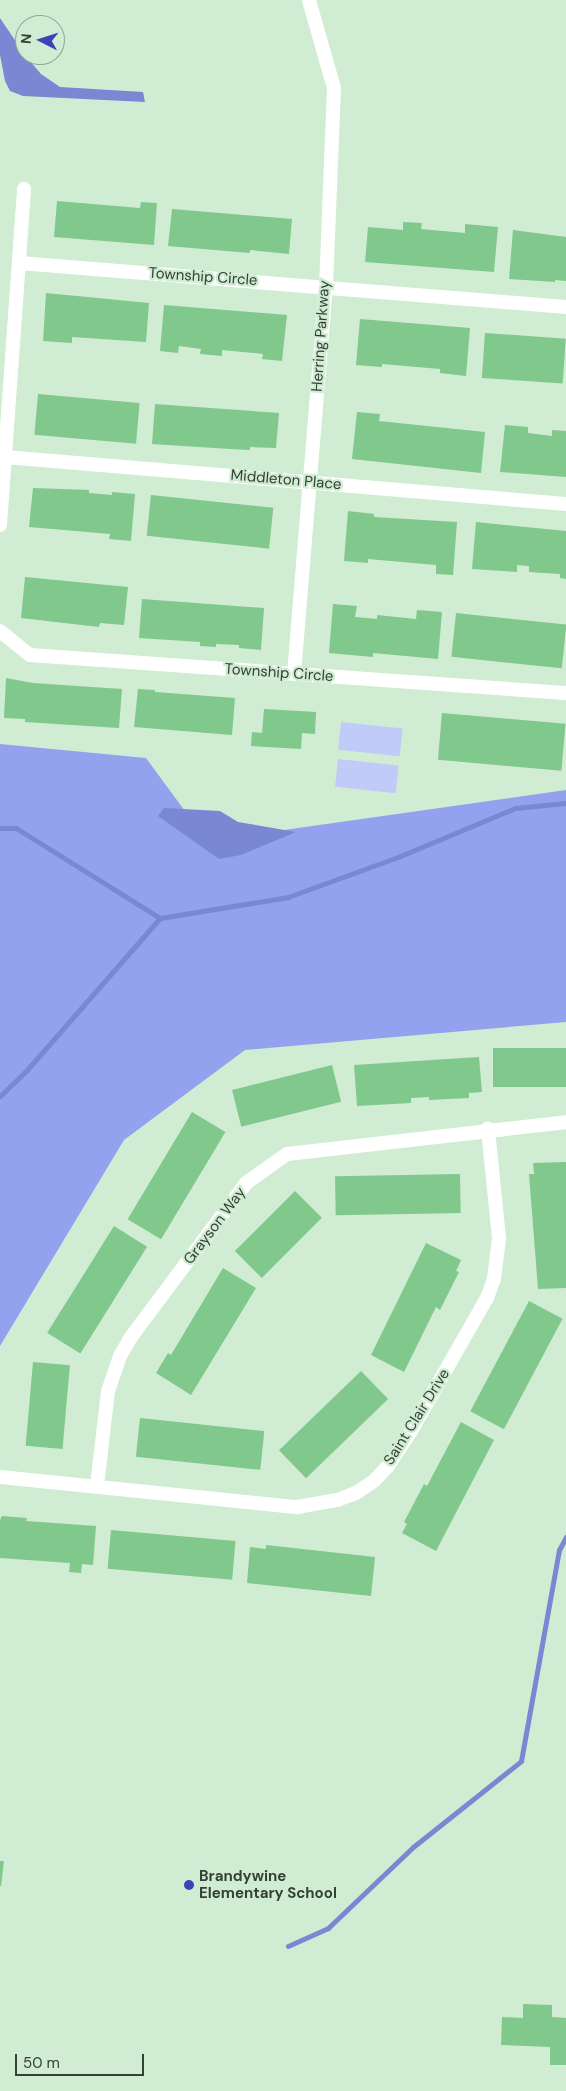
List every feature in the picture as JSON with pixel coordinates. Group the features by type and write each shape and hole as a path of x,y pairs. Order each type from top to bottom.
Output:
{"street":[{"name":"Herring Parkway","path":"294,674 326,287 334,88 309,0"},
{"path":"0,525 24,189"},
{"name":"Township Circle","path":"19,263 566,308"},
{"name":"Middleton Place","path":"5,457 566,504"},
{"name":"Township Circle","path":"1,633 30,655 566,693"},
{"name":"Grayson Way","path":"97,1486 105,1408 112,1374 120,1356 131,1337 246,1184 288,1154 488,1129 566,1122"},
{"name":"Saint Clair Drive","path":"0,1477 298,1507 337,1500 356,1493 374,1481 388,1466 411,1431 487,1298 494,1279 499,1238 488,1129"}],"shaded area":[{"path":"0,18 15,40 15,65 33,65 41,74 60,87 143,92 145,102 23,96 10,91 5,81 0,55"},
{"path":"341,722 403,728 400,756 338,750"},
{"path":"0,744 146,758 207,841 566,790 566,1022 245,1050 124,1140 0,1346"},
{"path":"338,759 399,765 396,793 335,787"},
{"path":"164,808 220,811 238,822 296,832 241,855 219,859 158,816"}],"building":[{"path":"57,201 140,208 141,202 157,203 154,245 54,237"},
{"path":"172,209 292,219 289,254 250,250 250,253 168,246"},
{"path":"403,222 422,223 421,229 465,233 465,224 498,227 494,272 365,262 368,227 403,230"},
{"path":"513,230 566,237 566,281 509,279"},
{"path":"46,293 149,303 146,342 72,337 72,343 43,341"},
{"path":"164,305 287,315 282,361 262,359 263,354 222,350 222,356 200,354 201,349 179,346 178,353 160,351"},
{"path":"360,319 470,328 466,376 440,373 440,369 382,364 382,367 356,365"},
{"path":"485,333 566,339 563,384 482,378"},
{"path":"38,394 140,403 136,444 34,435"},
{"path":"155,404 279,413 276,448 250,447 250,450 152,444"},
{"path":"357,412 380,414 379,421 485,432 481,473 352,459"},
{"path":"505,425 528,427 528,433 552,436 552,430 566,431 566,477 500,472"},
{"path":"33,488 89,490 89,493 112,495 112,492 135,494 131,541 109,539 110,534 29,527"},
{"path":"151,495 273,508 269,549 147,536"},
{"path":"348,511 374,514 374,517 457,522 453,575 436,574 436,565 368,559 368,563 344,561"},
{"path":"476,522 566,531 566,579 560,578 560,574 529,572 529,566 517,565 517,572 472,569"},
{"path":"25,577 128,587 124,625 100,623 99,627 21,618"},
{"path":"142,599 264,608 261,650 239,648 239,645 216,644 216,647 200,646 200,642 139,638"},
{"path":"333,604 357,606 355,617 377,619 377,615 416,619 417,610 442,612 438,659 373,653 373,657 329,653"},
{"path":"456,613 566,625 562,668 451,657"},
{"path":"6,678 33,683 122,689 119,728 25,722 25,719 4,718"},
{"path":"138,689 235,698 232,735 134,727"},
{"path":"264,709 316,712 315,734 302,733 301,749 251,746 252,732 262,733"},
{"path":"442,713 566,724 561,771 438,760"},
{"path":"493,1048 566,1048 566,1087 493,1087"},
{"path":"479,1057 482,1092 469,1093 469,1098 429,1100 429,1097 411,1098 411,1103 357,1106 354,1065"},
{"path":"332,1065 341,1102 241,1127 232,1090"},
{"path":"192,1112 225,1132 161,1239 128,1219"},
{"path":"566,1162 566,1288 538,1289 529,1174 534,1174 533,1163"},
{"path":"460,1174 461,1213 336,1215 335,1176"},
{"path":"295,1191 322,1218 262,1278 235,1251"},
{"path":"114,1226 147,1247 80,1354 47,1333"},
{"path":"426,1243 461,1260 456,1271 459,1272 440,1310 436,1307 404,1372 371,1355"},
{"path":"223,1268 256,1288 191,1395 156,1373 168,1353 171,1355"},
{"path":"529,1301 563,1319 504,1429 470,1411"},
{"path":"33,1362 70,1365 63,1449 26,1446"},
{"path":"361,1371 388,1399 306,1478 279,1450"},
{"path":"140,1418 264,1431 260,1470 136,1457"},
{"path":"461,1422 494,1440 436,1551 402,1533 407,1524 404,1522 424,1484 427,1486"},
{"path":"2,1516 27,1518 26,1521 96,1526 93,1565 82,1564 81,1573 69,1572 70,1563 0,1558 0,1520"},
{"path":"111,1530 236,1541 232,1580 108,1569"},
{"path":"266,1545 375,1557 371,1596 247,1583 250,1547 266,1549"},
{"path":"0,1861 4,1861 1,1886 0,1886"},
{"path":"523,2004 552,2005 552,2017 566,2018 566,2065 550,2065 550,2047 501,2045 502,2017 523,2018"}],"waterway":[{"path":"0,1096 26,1071 160,918 288,897 398,857 515,808 566,803"},
{"path":"0,828 16,828 160,918"},
{"path":"288,1946 328,1928 413,1847 521,1761 559,1550 566,1537"}],"place":[{"name":"Brandywine Elementary School","path":"189,1885"}]}
